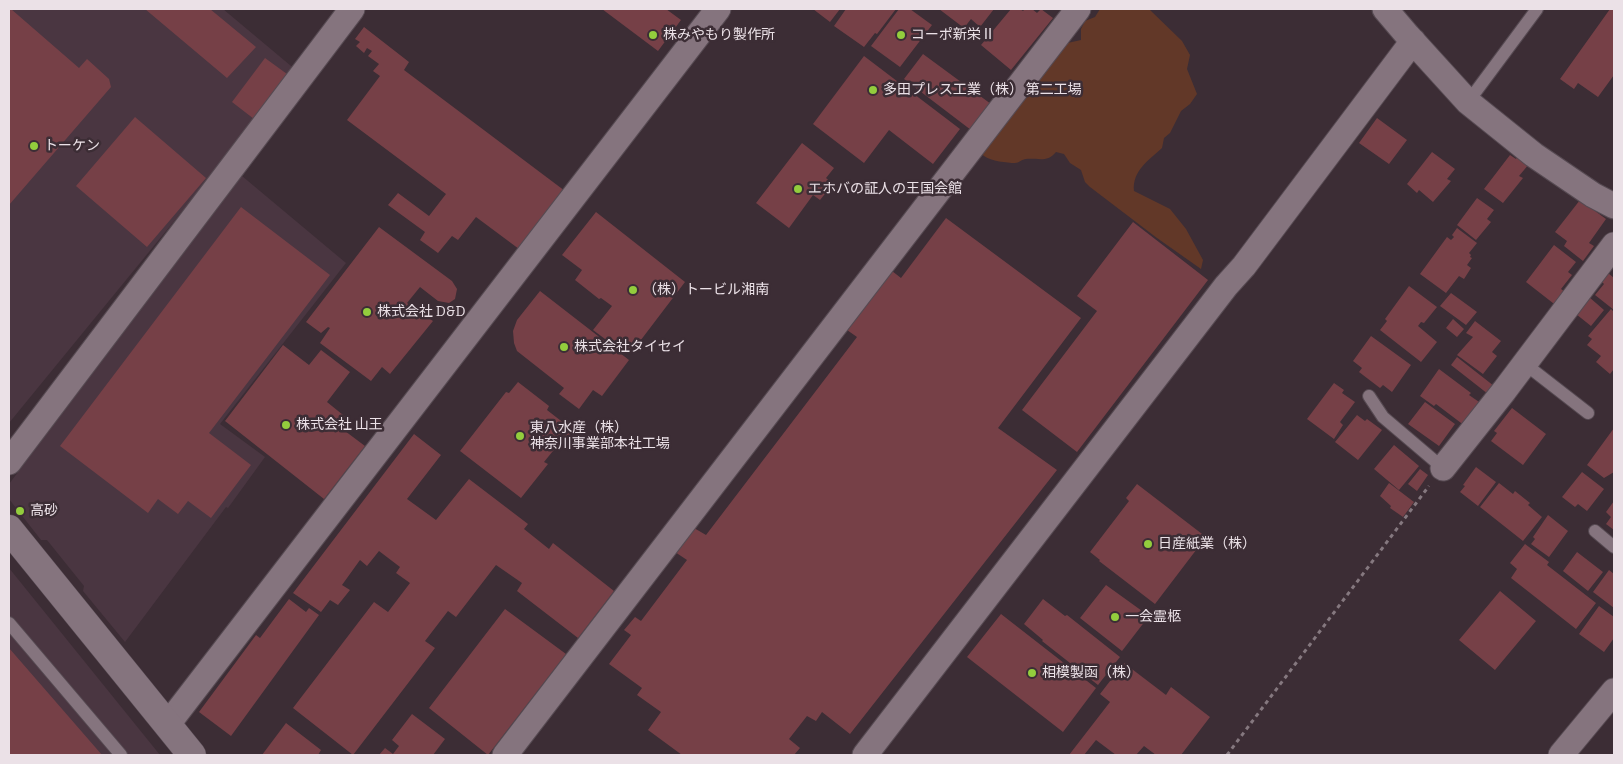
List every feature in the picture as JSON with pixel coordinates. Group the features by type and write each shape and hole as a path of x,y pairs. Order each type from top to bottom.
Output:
{"street":[{"path":"9,462 352,9"},
{"path":"168,724 718,9"},
{"path":"505,755 1078,9"},
{"path":"1385,9 1468,102 1534,155 1593,195 1614,206"},
{"path":"865,755 1249,258 1413,42"},
{"path":"1443,468 1525,364 1614,245"},
{"path":"9,529 192,755"},
{"path":"1561,755 1614,691"}],"lane":[{"path":"1468,102 1537,9"},
{"path":"1525,364 1588,413"},
{"path":"1369,396 1383,418 1443,468"},
{"path":"1595,531 1614,547"},
{"path":"9,623 121,755"}],"path":[{"path":"1227,755 1443,468"}],"shaded area":[{"path":"9,9 223,9 297,71 9,423"},
{"path":"1100,9 1149,9 1182,41 1190,55 1187,69 1197,94 1190,104 1181,111 1170,133 1164,138 1162,148 1142,166 1134,184 1134,191 1170,209 1186,229 1203,260 1201,269 1090,187 1085,182 1081,170 1070,163 1064,154 1056,152 1046,159 1026,159 1016,163 1008,163 987,158 976,147 1063,44 1081,40 1081,29 1085,21 1095,17"},
{"path":"242,176 346,263 220,424 265,457 125,642 83,591 84,586 47,540 41,540 9,499 9,484"},
{"path":"9,568 160,755 9,755"}],"building":[{"name":"トーケン","path":"9,9 79,68 87,59 109,79 111,87 9,205"},
{"path":"145,9 210,9 256,47 227,78"},
{"name":"株みやもり製作所","path":"602,9 666,9 681,20 658,51"},
{"path":"813,9 840,9 830,22"},
{"path":"846,9 896,9 877,34 875,33 864,47 834,26"},
{"name":"コーポ新栄Ⅱ","path":"899,9 910,9 932,25 900,67 871,46"},
{"path":"939,9 994,9 980,27 971,19 964,28"},
{"path":"1011,9 1023,11 1025,9 1032,9 1037,13 1041,9 1053,18 1011,70 981,45"},
{"path":"1610,9 1614,9 1614,75 1598,97 1578,83 1574,89 1560,79"},
{"path":"364,27 409,62 404,70 565,191 519,249 476,217 458,240 452,236 438,253 420,240 425,232 388,205 398,193 429,216 446,194 347,120 380,76 373,71 379,64 368,56 372,51 367,48 364,53 356,46 360,42 355,39"},
{"path":"923,54 991,104 971,130 904,79"},
{"name":"多田プレス工業（株） 第二工場","path":"864,56 960,129 933,164 889,130 864,163 813,124"},
{"path":"265,58 287,74 254,119 232,102"},
{"path":"135,117 206,178 147,247 76,186"},
{"path":"1377,118 1407,140 1389,164 1359,143"},
{"name":"エホバの証人の王国会館","path":"802,143 834,168 826,178 833,184 820,200 813,195 789,228 756,203"},
{"path":"1432,152 1455,169 1447,179 1451,181 1433,202 1419,190 1417,193 1407,184"},
{"path":"1510,155 1516,159 1518,155 1529,164 1519,176 1523,178 1503,203 1484,189"},
{"path":"1477,198 1494,210 1487,219 1491,222 1476,240 1457,225"},
{"path":"1580,200 1606,219 1589,243 1594,246 1583,261 1564,246 1567,241 1555,232"},
{"path":"241,207 330,275 209,433 251,465 211,518 188,501 178,514 158,499 148,513 60,446"},
{"name":"（株）トービル湘南","path":"596,212 685,282 631,353 616,342 613,345 593,330 612,306 601,298 599,299 575,280 582,270 562,255"},
{"path":"946,218 1081,318 998,428 1057,470 850,734 822,712 816,721 807,716 789,739 800,748 794,755 682,755 648,730 661,712 637,695 642,688 609,664 631,635 624,630 635,617 641,621 687,560 675,552 694,528 706,535 857,337 847,330 892,271 901,278"},
{"path":"1133,222 1208,280 1077,452 1022,410 1097,311 1077,296"},
{"name":"株式会社 D&D","path":"379,227 452,281 457,289 455,299 449,303 438,301 420,287 407,303 433,321 390,374 382,367 371,381 320,343 330,328 328,327 321,333 306,322"},
{"path":"1457,228 1477,243 1469,253 1472,258 1467,265 1471,268 1464,279 1459,276 1446,293 1420,274 1447,237 1451,240 1454,237 1452,235"},
{"path":"1554,245 1576,262 1568,272 1572,275 1561,289 1568,294 1558,307 1526,282"},
{"path":"1608,273 1614,278 1614,310 1595,295 1604,284 1602,282"},
{"path":"1409,286 1437,307 1424,323 1421,322 1418,326 1437,342 1421,362 1380,330 1387,321 1385,319"},
{"name":"株式会社タイセイ","path":"540,291 629,360 602,396 593,390 579,409 559,394 564,388 517,351 514,343 513,331 517,320"},
{"path":"1451,293 1477,312 1466,325 1440,306"},
{"path":"1589,297 1604,310 1591,326 1576,314"},
{"path":"1611,309 1614,312 1614,369 1610,374 1596,362 1601,356 1587,345 1592,339 1588,336"},
{"path":"1453,319 1464,329 1457,337 1446,328"},
{"path":"1475,321 1501,341 1492,352 1497,356 1483,374 1457,355 1473,337 1466,333"},
{"path":"1371,336 1411,365 1392,392 1383,385 1380,388 1359,372 1362,368 1353,361"},
{"name":"株式会社 山王","path":"283,345 309,365 321,350 350,372 327,402 348,419 341,428 365,446 324,499 225,421"},
{"path":"1457,357 1494,386 1488,394 1451,365"},
{"path":"1439,369 1471,393 1469,395 1482,404 1465,426 1436,404 1434,406 1420,396"},
{"name":"東八水産（株） 神奈川事業部本社工場","path":"518,382 549,406 547,410 565,424 568,421 576,427 560,448 557,446 544,462 548,464 521,498 460,451 506,392 509,393"},
{"path":"1334,383 1344,390 1342,393 1355,402 1340,422 1343,425 1334,439 1307,419"},
{"path":"1425,402 1455,424 1439,446 1408,424"},
{"path":"1512,408 1546,434 1523,465 1491,441 1497,433 1494,431"},
{"path":"1357,415 1365,421 1367,419 1382,430 1358,460 1335,442"},
{"path":"1614,428 1614,472 1604,478 1587,465"},
{"path":"414,434 441,455 407,499 436,520 469,479 528,524 524,529 549,549 553,543 614,591 578,638 517,591 522,583 496,565 456,617 448,611 425,641 435,648 353,755 293,708 374,602 388,612 410,583 396,573 400,567 379,551 367,566 360,560 342,585 350,590 338,605 330,600 321,612 293,593"},
{"path":"1394,445 1419,466 1399,490 1374,469"},
{"path":"1476,467 1496,482 1478,506 1460,492"},
{"path":"1420,469 1428,475 1417,491 1408,484"},
{"path":"1582,472 1604,489 1587,511 1578,504 1575,507 1562,497"},
{"path":"1389,483 1414,502 1403,517 1390,508 1391,506 1380,496"},
{"path":"1499,483 1513,494 1515,491 1530,503 1528,505 1542,517 1523,541 1480,507"},
{"name":"日産紙業（株）","path":"1137,484 1206,537 1155,604 1090,552 1129,501 1126,498"},
{"path":"1614,501 1614,530 1606,524 1611,517 1606,512"},
{"path":"1548,515 1568,531 1549,557 1531,544 1535,539 1533,537"},
{"path":"1525,544 1549,562 1547,565 1596,603 1576,629 1511,578 1517,569 1510,563"},
{"path":"1577,552 1603,572 1588,591 1563,571"},
{"path":"1609,570 1614,574 1614,608 1593,592"},
{"name":"一会霊柩","path":"1106,585 1149,616 1122,651 1080,618"},
{"path":"1500,591 1536,621 1495,670 1459,640"},
{"path":"289,599 306,612 309,608 319,615 231,736 199,712 256,635 260,638"},
{"path":"1043,599 1065,616 1067,615 1120,657 1098,685 1042,641 1024,624"},
{"path":"1599,606 1614,617 1614,638 1604,652 1579,634"},
{"path":"505,609 566,654 488,755 429,708"},
{"name":"相模製函（株）","path":"1001,614 1096,688 1063,732 967,657"},
{"path":"9,648 102,755 9,755"},
{"path":"1124,663 1166,695 1171,687 1210,717 1181,755 1156,755 1144,746 1136,755 1116,755 1096,740 1084,755 1069,755 1110,702 1100,694"},
{"path":"412,714 445,739 433,755 379,755 385,748 393,754 399,746 392,740"},
{"path":"286,723 321,750 318,755 262,755"}],"place":[{"name":"株みやもり製作所","path":"653,35"},
{"name":"コーポ新栄Ⅱ","path":"901,35"},
{"name":"多田プレス工業（株） 第二工場","path":"873,90"},
{"name":"トーケン","path":"34,146"},
{"name":"エホバの証人の王国会館","path":"798,189"},
{"name":"（株）トービル湘南","path":"633,290"},
{"name":"株式会社 D&D","path":"367,312"},
{"name":"株式会社タイセイ","path":"564,347"},
{"name":"株式会社 山王","path":"286,425"},
{"name":"東八水産（株） 神奈川事業部本社工場","path":"520,436"},
{"name":"高砂","path":"20,511"},
{"name":"日産紙業（株）","path":"1148,544"},
{"name":"一会霊柩","path":"1115,617"},
{"name":"相模製函（株）","path":"1032,673"}]}
